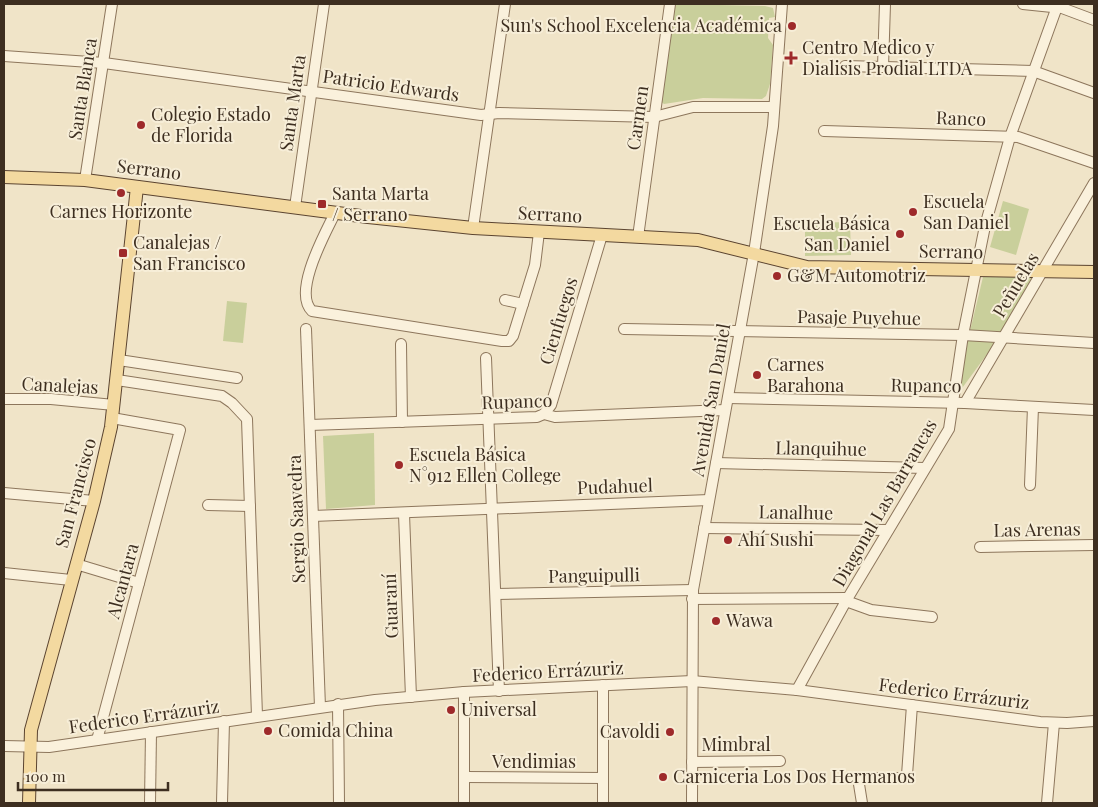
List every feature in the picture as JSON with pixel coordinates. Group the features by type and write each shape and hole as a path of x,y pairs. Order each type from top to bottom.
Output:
{"main road":[{"name":"Serrano","path":"4,177 85,180 336,213 473,228 698,240 754,253 786,263 816,268 1094,272"},
{"name":"San Francisco","path":"29,803 29,747 31,730 94,501 113,412 137,187"}],"street":[{"name":"Santa Blanca","path":"85,180 112,4"},
{"name":"Santa Marta","path":"295,207 324,4"},
{"path":"473,228 505,4"},
{"name":"Carmen","path":"638,237 670,4"},
{"name":"Avenida San Daniel","path":"692,803 693,595 754,253 774,107 782,4"},
{"path":"883,67 885,4"},
{"path":"1023,4 1058,5 1094,20"},
{"name":"Diagonal Las Barrancas","path":"797,690 847,600 949,429 975,270 1010,137 1032,71 1058,5"},
{"name":"Patricio Edwards","path":"4,56 104,63 481,115 654,117 693,107 774,107"},
{"path":"845,66 1032,71 1094,93"},
{"name":"Ranco","path":"824,131 1027,139 1094,163"},
{"name":"Peñuelas","path":"965,403 1094,184"},
{"path":"336,213 308,274 307,301 312,311 506,341 513,336 535,265 539,232"},
{"name":"Cienfuegos","path":"544,414 550,405 602,235"},
{"path":"505,300 523,304"},
{"name":"Pasaje Puyehue","path":"624,329 739,333 1004,337 1094,343"},
{"name":"Sergio Saavedra","path":"306,330 320,707"},
{"path":"401,344 402,422"},
{"path":"486,358 490,418 499,691"},
{"path":"119,360 237,378"},
{"path":"117,380 222,396 245,415 248,425 257,716"},
{"name":"Rupanco","path":"728,398 953,402 1094,410"},
{"name":"Canalejas","path":"4,399 51,399 113,412 180,430"},
{"path":"1030,484 1033,406"},
{"name":"Rupanco","path":"310,425 536,417 544,414 552,417 725,410"},
{"name":"Alcantara","path":"97,740 180,430"},
{"name":"Llanquihue","path":"716,463 925,468"},
{"path":"4,493 94,501"},
{"name":"Pudahuel","path":"313,516 404,514 493,507 709,500"},
{"path":"208,505 250,506"},
{"name":"Guaraní","path":"404,514 411,696"},
{"name":"Lanalhue","path":"704,528 888,530"},
{"name":"Las Arenas","path":"980,547 1094,545"},
{"path":"76,564 139,583"},
{"path":"4,574 72,580"},
{"name":"Panguipulli","path":"496,594 693,595 847,600 871,610 932,617"},
{"name":"Federico Errázuriz","path":"4,746 49,747 338,704 411,696 692,681 797,690 1054,723 1094,721"},
{"path":"603,685 603,803"},
{"path":"464,692 464,803"},
{"path":"338,704 339,803"},
{"path":"862,803 858,778 904,778 908,776 912,706"},
{"path":"222,803 224,721"},
{"path":"1047,803 1054,723"},
{"path":"150,803 151,732"},
{"name":"Mimbral","path":"692,762 780,761"},
{"name":"Vendimias","path":"464,778 603,778"}],"green space":[{"path":"674,4 765,6 773,8 775,17 769,18 768,38 773,45 770,84 766,96 762,99 703,98 664,104 660,101"},
{"path":"1003,201 1029,209 1016,255 990,247"},
{"path":"850,222 851,255 805,256 805,223"},
{"path":"1033,276 1001,332 970,331 983,277"},
{"path":"227,301 247,303 243,343 223,341"},
{"path":"968,340 996,342 957,395"},
{"path":"374,433 375,505 326,509 323,436"}],"place":[{"name":"Sun's School Excelencia Académica","path":"792,26"},
{"name":"Centro Medico y Dialisis Prodial LTDA","path":"791,58"},
{"name":"Colegio Estado de Florida","path":"141,125"},
{"name":"Carnes Horizonte","path":"121,193"},
{"name":"Santa Marta / Serrano","path":"322,204"},
{"name":"Escuela San Daniel","path":"913,212"},
{"name":"Escuela Básica San Daniel","path":"900,234"},
{"name":"Canalejas / San Francisco","path":"123,253"},
{"name":"G&M Automotriz","path":"777,276"},
{"name":"Carnes Barahona","path":"757,375"},
{"name":"Escuela Básica N°912 Ellen College","path":"399,465"},
{"name":"Ahí Sushi","path":"728,540"},
{"name":"Wawa","path":"716,621"},
{"name":"Universal","path":"451,710"},
{"name":"Comida China","path":"268,731"},
{"name":"Cavoldi","path":"670,732"},
{"name":"Carniceria Los Dos Hermanos","path":"663,777"}]}
